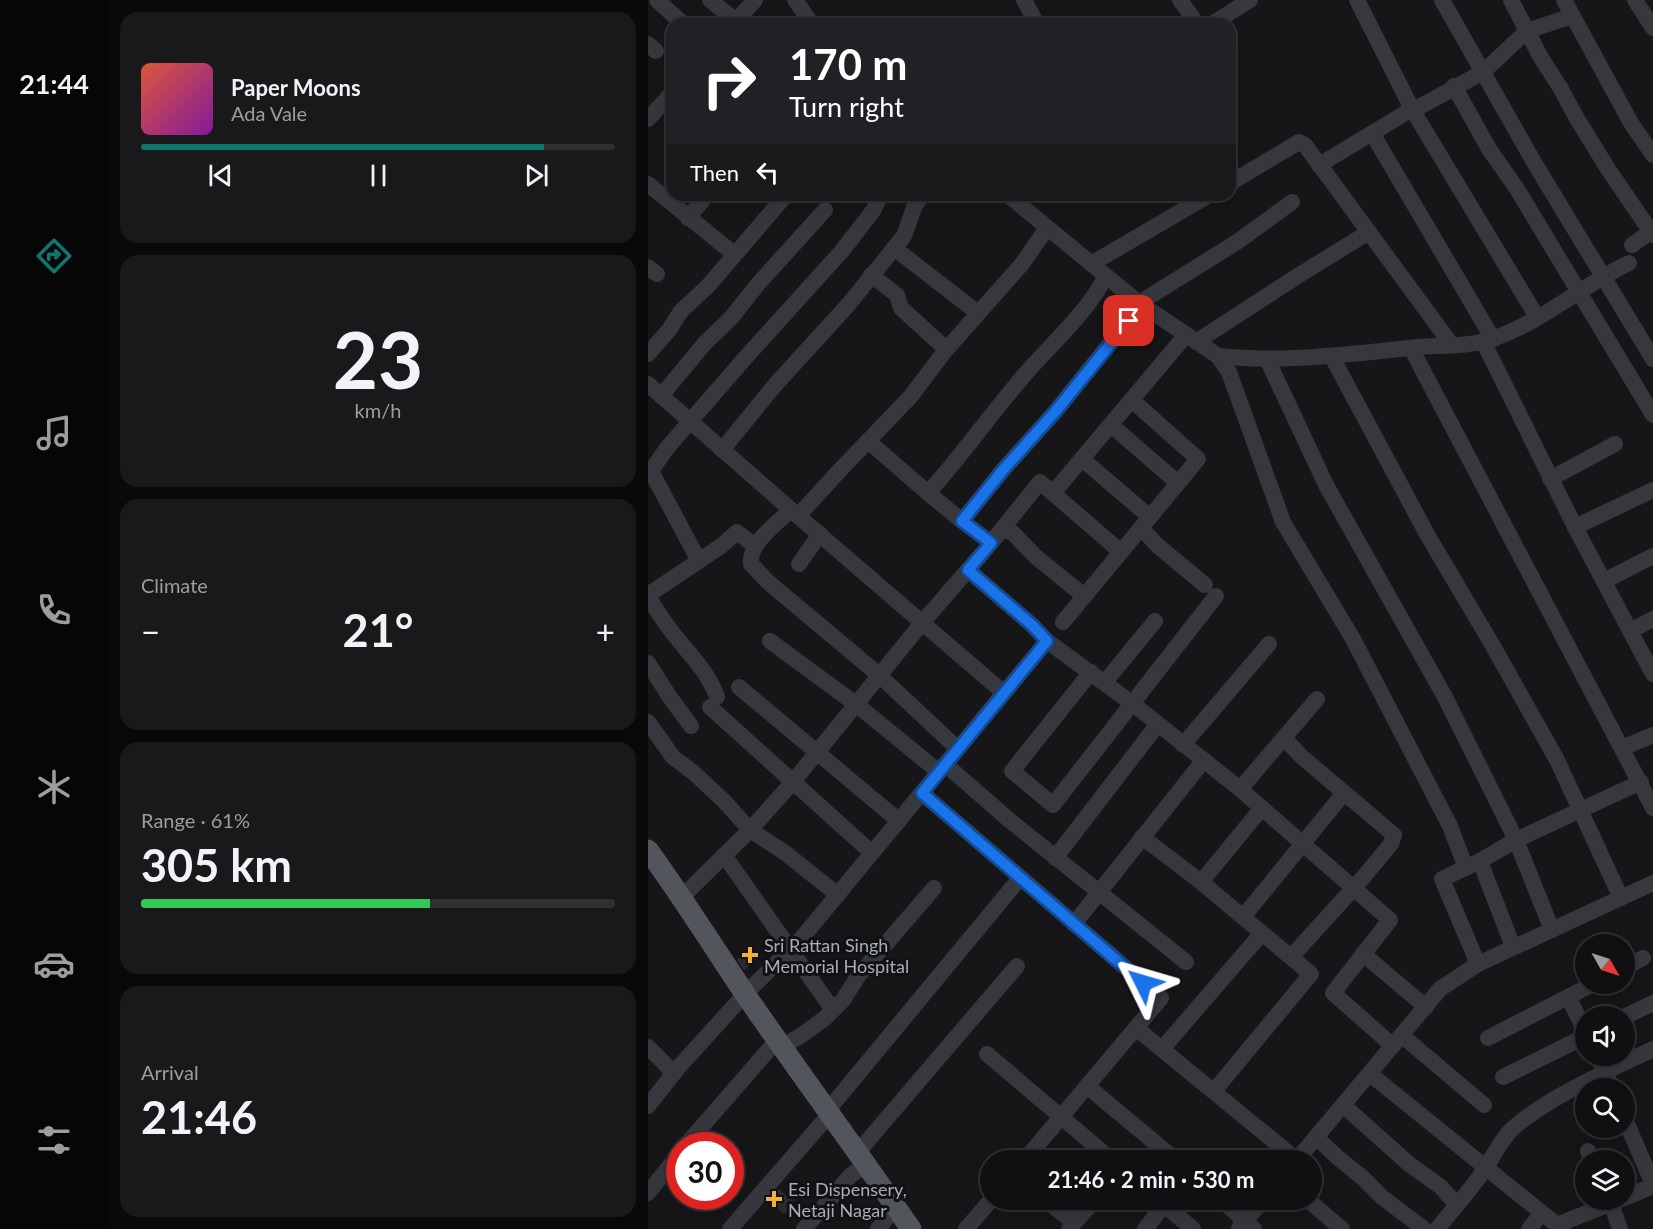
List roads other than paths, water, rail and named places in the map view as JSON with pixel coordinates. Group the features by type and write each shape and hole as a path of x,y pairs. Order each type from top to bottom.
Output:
{"main road":[{"path":"648,850 682,897 745,994 911,1229"}],"street":[{"path":"657,0 676,18"},
{"path":"710,0 729,18"},
{"path":"738,18 754,0"},
{"path":"795,0 808,18"},
{"path":"1024,0 1034,18"},
{"path":"1180,0 1193,18"},
{"path":"1222,18 1251,0"},
{"path":"1357,0 1412,109 1537,318"},
{"path":"1442,0 1534,164 1653,359"},
{"path":"1511,0 1540,56 1591,141 1652,232 1632,245"},
{"path":"1564,0 1631,123 1653,155"},
{"path":"1635,0 1653,28"},
{"path":"1319,165 1412,109 1483,72 1527,30 1572,16"},
{"path":"1454,86 1653,416"},
{"path":"648,119 666,100"},
{"path":"1372,133 1488,340 1550,479 1653,674"},
{"path":"1236,179 1299,142 1305,145 1451,344"},
{"path":"648,184 666,199"},
{"path":"668,201 734,254"},
{"path":"688,218 702,201"},
{"path":"648,354 669,330 681,311 708,286 781,201"},
{"path":"699,561 651,471 667,448 746,357 842,252 873,212 878,201"},
{"path":"722,450 776,385 848,305 904,236 918,201"},
{"path":"1018,201 1047,228 1140,304 1218,356 1229,372 1283,522 1353,639 1450,826 1473,865 1513,947"},
{"path":"1091,264 1199,201"},
{"path":"962,521 1003,470 1055,412 1140,304 1237,242 1292,202"},
{"path":"661,396 705,343 731,318 758,284 825,210"},
{"path":"958,749 879,675 768,582 751,564 750,554 755,546 794,513 911,396 946,349 1022,264 1047,228"},
{"path":"1053,493 1133,401 1191,339 1369,232"},
{"path":"894,248 978,313"},
{"path":"1218,356 1252,360 1332,357 1488,340 1537,318 1602,276 1629,263"},
{"path":"871,275 897,295 901,308 946,349"},
{"path":"928,493 1077,316 1101,286 1105,276"},
{"path":"1411,348 1653,808"},
{"path":"1332,357 1428,536 1557,760 1621,898"},
{"path":"1267,359 1326,485 1445,697 1516,840 1552,930"},
{"path":"648,384 1004,693"},
{"path":"1063,622 1198,459 1133,401"},
{"path":"1112,425 1178,483"},
{"path":"868,441 991,543"},
{"path":"1550,479 1615,444"},
{"path":"1082,459 1145,522 1158,546 1211,591 1133,704 1053,805 1012,771 1098,677 1155,621"},
{"path":"682,897 750,830 792,783 922,622 991,543 1040,482 1120,552"},
{"path":"1575,527 1653,490"},
{"path":"1002,529 1013,533 1035,556 1084,596"},
{"path":"755,546 737,532 721,546 648,596 671,631 695,658 713,686 714,702 792,783 872,853"},
{"path":"799,564 820,534"},
{"path":"1604,582 1653,556"},
{"path":"968,570 1032,625 1047,641 1098,677 1240,789 1390,920 1333,993"},
{"path":"1630,631 1653,619"},
{"path":"770,641 942,768 1186,962"},
{"path":"649,1103 745,994 792,948 838,895 1047,641"},
{"path":"1183,745 1269,644"},
{"path":"648,663 691,726"},
{"path":"739,687 899,820"},
{"path":"1240,789 1317,699"},
{"path":"648,722 673,757 725,802 750,830 784,852 838,895"},
{"path":"1055,858 1158,724"},
{"path":"1622,748 1653,735"},
{"path":"1284,738 1394,836 1391,844 1291,957"},
{"path":"1074,924 1204,760"},
{"path":"1478,964 1442,879 1473,865 1516,840 1641,782"},
{"path":"922,793 1161,998 1033,1150"},
{"path":"1243,917 1344,793"},
{"path":"1201,882 1262,808"},
{"path":"1142,837 1201,882 1396,1043"},
{"path":"724,855 792,948 797,960 833,1010"},
{"path":"730,1229 831,1114 1020,878"},
{"path":"1305,1150 1440,989 1478,964 1653,883"},
{"path":"699,1132 780,1043 802,1035 843,1000 859,975 934,888"},
{"path":"1162,1049 1262,933"},
{"path":"1363,954 1426,1007"},
{"path":"1635,962 1643,958"},
{"path":"804,1229 851,1175 1017,966"},
{"path":"1214,1091 1311,974"},
{"path":"1488,1038 1575,993"},
{"path":"1568,997 1575,1011"},
{"path":"1635,1012 1653,1003"},
{"path":"1136,1028 1283,1150"},
{"path":"1396,1043 1406,1039 1484,1105"},
{"path":"1503,1077 1575,1041"},
{"path":"648,1047 674,1073"},
{"path":"1437,1229 1486,1167 1498,1145 1512,1130 1532,1114 1605,1072 1653,1049"},
{"path":"987,1054 1100,1150"},
{"path":"1602,1066 1607,1078"},
{"path":"1370,1074 1560,1227 1595,1210"},
{"path":"1087,1086 1164,1150"},
{"path":"1343,1105 1409,1164 1441,1187 1456,1204"},
{"path":"1316,1137 1382,1197 1424,1229"},
{"path":"1633,1138 1653,1185 1635,1192"},
{"path":"648,1193 666,1170"},
{"path":"878,1229 896,1208"},
{"path":"966,1229 982,1210"},
{"path":"1056,1210 1072,1226 1086,1210"},
{"path":"1145,1229 1157,1210"},
{"path":"1169,1210 1192,1229"},
{"path":"1231,1210 1246,1226 1256,1210"},
{"path":"1320,1210 1342,1229"},
{"path":"1617,1210 1620,1229"},
{"path":"1528,1229 1542,1213"}],"place":[{"name":"Sri Rattan Singh Memorial Hospital","path":"750,955"},
{"name":"Esi Dispensery, Netaji Nagar","path":"774,1199"}]}
